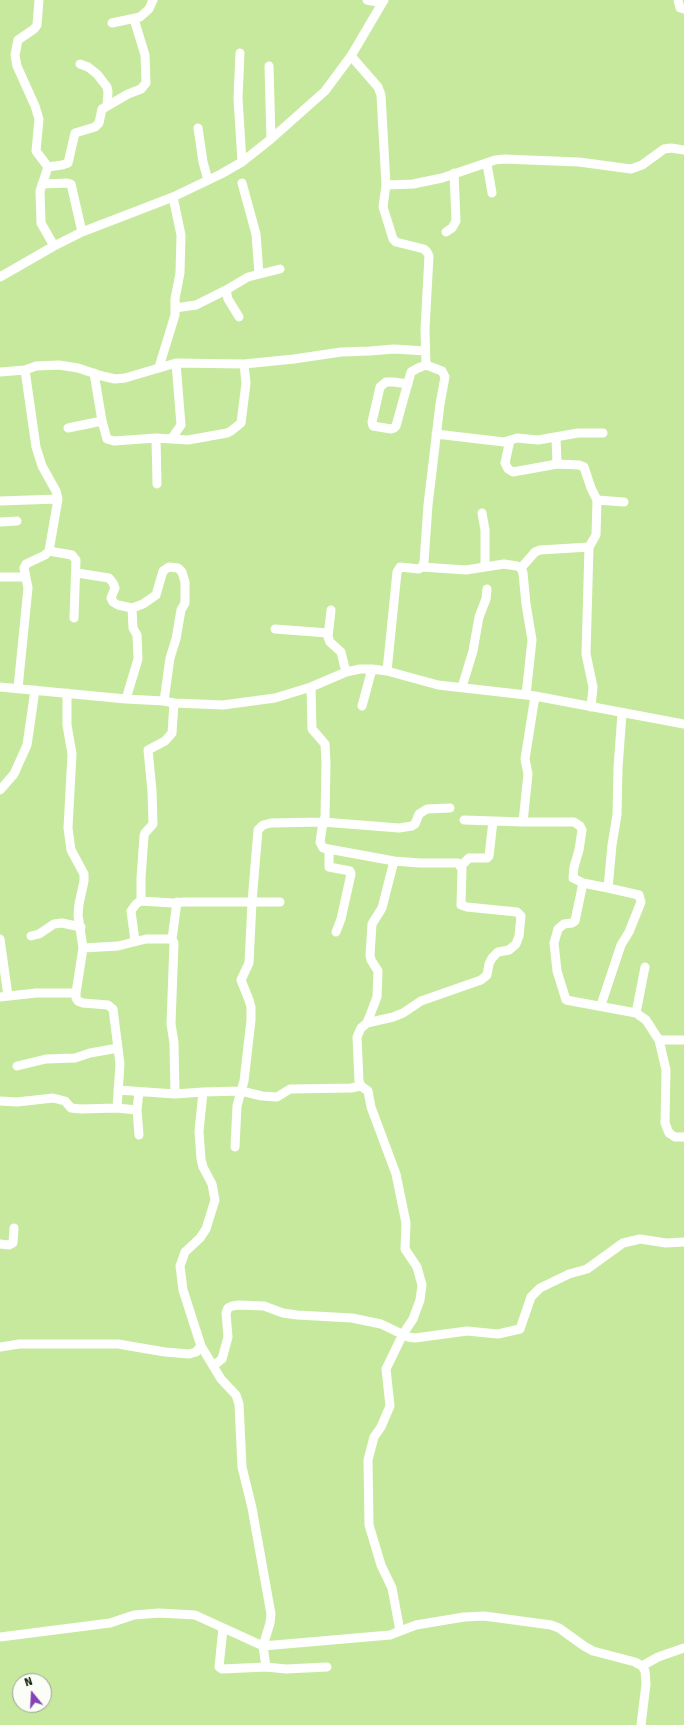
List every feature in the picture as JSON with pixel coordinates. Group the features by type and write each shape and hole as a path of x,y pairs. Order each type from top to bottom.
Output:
{"street":[{"path":"39,0 37,26 18,40 15,55 17,66 35,106 39,119 36,151 48,168"},
{"path":"112,23 134,19 145,13 153,0"},
{"path":"0,277 82,232 173,197 242,162 271,139 325,91 351,56 383,2 367,0"},
{"path":"678,0 680,8 684,9"},
{"path":"48,168 68,162 75,133 95,127 99,124 101,118 100,112 102,109 128,94 141,89 146,83 145,55 134,19"},
{"path":"240,53 238,98 242,162"},
{"path":"351,56 378,87 381,95 386,184 383,207 393,239 396,242 424,249 429,256 425,351 426,365"},
{"path":"80,64 96,74 107,87 107,106"},
{"path":"269,66 271,139"},
{"path":"198,128 203,162 208,180"},
{"path":"386,184 413,184 442,178 454,173 487,164 495,160 504,159 579,162 631,169 642,165 664,149 671,148 684,150"},
{"path":"487,164 492,193"},
{"path":"48,168 40,191 41,223 54,246"},
{"path":"446,232 452,228 456,221 454,173"},
{"path":"242,182 256,234 259,274"},
{"path":"42,184 71,184 82,232"},
{"path":"159,367 175,316 175,299 180,273 181,235 173,197"},
{"path":"175,308 196,305 248,277 280,269"},
{"path":"226,290 228,299 239,317"},
{"path":"0,372 25,370 36,366 59,365 78,368 115,379 125,378 176,363 244,364 341,352 370,352 394,349 425,351"},
{"path":"172,438 181,426 176,363"},
{"path":"94,373 102,421 107,439 110,441 156,438 188,440 232,431 241,423 246,383 244,364"},
{"path":"408,384 386,382 380,387 372,422 373,426 392,429 396,426 408,384 411,372 426,365 442,371 444,374 422,568"},
{"path":"18,688 28,594 24,568 26,564 45,555 49,551 58,499 56,491 42,466 36,447 25,370"},
{"path":"68,428 102,421"},
{"path":"436,434 497,442 517,438 538,440 578,433 603,433"},
{"path":"556,437 557,464"},
{"path":"156,438 157,484"},
{"path":"510,440 505,463 508,469 513,472 557,464 579,465 584,467 597,500 596,534 589,547 586,654 593,688 591,707"},
{"path":"0,501 58,499"},
{"path":"597,500 624,502"},
{"path":"482,513 485,530 485,567"},
{"path":"0,522 17,521"},
{"path":"520,568 535,552 540,550 589,547"},
{"path":"49,551 72,555 75,557 77,564 74,618"},
{"path":"386,671 396,572 400,567 466,570 504,564 517,566 520,568 523,573 532,640 530,696 524,759 528,774 523,822"},
{"path":"76,573 109,578 114,583 111,598 113,602 118,605 132,608 147,602 156,595 163,571 169,567 178,568 182,572 185,582 185,603 181,610 175,645 170,658 164,701"},
{"path":"0,577 26,577"},
{"path":"462,687 473,651 479,617 486,600 487,589"},
{"path":"126,699 138,658 137,635 133,628 132,608"},
{"path":"331,610 328,633 330,642 341,652 346,672"},
{"path":"275,629 328,633"},
{"path":"362,706 372,668"},
{"path":"0,687 174,703 223,705 275,698 311,687 346,672 372,668 438,685 530,696 684,724"},
{"path":"311,687 312,729 325,744 325,812 321,846 329,850 394,861 420,864 458,863 462,870 461,905 467,907 517,912 521,916 519,936 516,944 509,950 498,952 492,958 487,975 481,980 421,1001 403,1013 393,1017 367,1023 361,1028 357,1037 358,1077 361,1086 368,1091 371,1108 396,1174 406,1223 405,1249 417,1267 422,1285 420,1300 413,1319 403,1334 386,1370 390,1388 390,1406 381,1427 374,1437 368,1460 369,1525 381,1565 392,1588 400,1631"},
{"path":"0,790 14,774 27,745 36,690"},
{"path":"67,693 68,725 72,754 68,828 71,850 84,874 84,882 78,910 83,948 76,992 78,1001 83,1003 111,1006 113,1009 120,1064 117,1108"},
{"path":"141,901 141,872 144,836 154,824 148,750 152,746 165,741 172,733 174,703"},
{"path":"608,888 612,845 617,814 618,768 622,713"},
{"path":"235,1147 237,1106 244,1081 251,1020 250,1000 242,980 249,963 258,830 263,825 279,822 323,822 399,828 412,826 415,824 419,814 428,809 450,808"},
{"path":"464,820 574,822 580,826 582,830 573,878 583,883 639,895 641,902 629,932 621,945 601,1005"},
{"path":"461,866 469,858 487,858 489,856 493,821"},
{"path":"329,850 329,867 350,871 351,874 342,919 336,932"},
{"path":"367,1023 377,997 378,980 378,971 371,960 372,924 382,908 394,861"},
{"path":"583,883 575,921 564,924 558,929 554,943 554,955 557,971 566,1000 601,1005 636,1013 646,1020 659,1040 666,1070 665,1123 669,1133 675,1137 684,1137"},
{"path":"135,941 131,910 141,901 280,902"},
{"path":"175,1094 174,1043 171,1024 174,943 172,939 177,902"},
{"path":"31,936 39,934 54,924 62,923 81,927"},
{"path":"0,939 4,997 36,993 76,992"},
{"path":"83,948 118,946 146,939 172,939"},
{"path":"636,1013 645,967"},
{"path":"659,1040 684,1040"},
{"path":"17,1066 46,1059 75,1058 90,1053 118,1048"},
{"path":"118,1090 175,1094 241,1091 262,1096 277,1097 290,1089 351,1088 361,1086"},
{"path":"139,1092 137,1110 139,1135"},
{"path":"203,1092 199,1131 201,1159 203,1167 212,1184 216,1200 206,1230 185,1252 180,1266 183,1290 201,1346 221,1379 236,1395 239,1404 244,1480 252,1508 271,1614 270,1624 263,1646 266,1667"},
{"path":"0,1101 17,1102 53,1098 65,1101 71,1108 117,1108 137,1110"},
{"path":"0,1244 9,1245 13,1243 14,1228"},
{"path":"213,1366 222,1359 225,1350 228,1337 226,1319 228,1308 239,1305 264,1306 297,1316 352,1318 381,1324 415,1338 461,1332 498,1334 511,1333 520,1329 531,1297 540,1288 569,1274 587,1269 623,1243 640,1239 666,1242 684,1242"},
{"path":"0,1347 19,1344 118,1344 165,1352 189,1354 196,1352 201,1346"},
{"path":"0,1637 110,1623 134,1615 159,1613 195,1615 263,1646 390,1636 416,1625 464,1617 484,1616 551,1625 559,1628 588,1649 635,1662 642,1666 645,1671 646,1684 641,1725"},
{"path":"223,1628 219,1667 222,1669 266,1667 286,1669 327,1667"},
{"path":"642,1666 658,1657 684,1648"}]}
